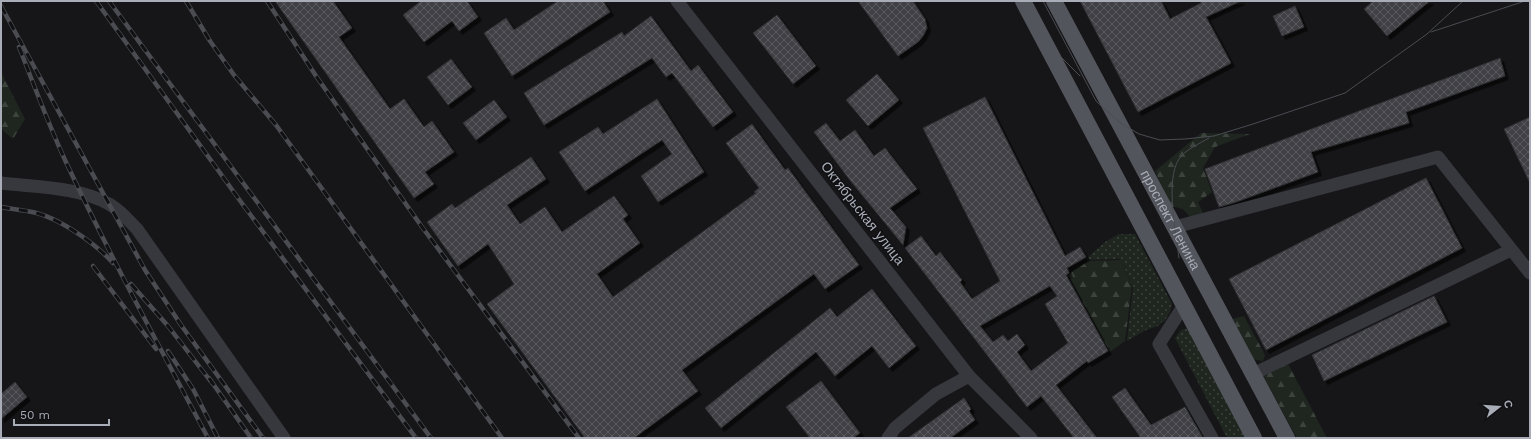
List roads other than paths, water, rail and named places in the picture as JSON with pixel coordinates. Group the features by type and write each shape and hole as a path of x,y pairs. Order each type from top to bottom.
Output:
{"main road":[{"name":"проспект Ленина","path":"1023,1 1254,438"},
{"name":"проспект Ленина","path":"1054,1 1287,438"}],"street":[{"name":"Октябрьская улица","path":"678,1 969,376 1031,438"},
{"path":"1175,227 1438,157 1530,273"},
{"path":"1,183 81,193 109,204 123,214 137,229 284,438"},
{"path":"1254,374 1511,250"},
{"path":"1184,305 1159,344 1212,438"},
{"path":"888,438 896,428 936,394 969,376"}],"tram line":[{"path":"1043,1 1096,101 1119,122 1139,134 1160,140 1214,136 1345,93 1427,34 1463,1"},
{"path":"1431,32 1525,1"},
{"path":"1061,57 1080,76"},
{"path":"1179,258 1172,193 1175,168 1179,159 1185,152 1209,138"}],"railway":[{"path":"96,1 241,202 416,438"},
{"path":"109,1 431,438"},
{"path":"186,1 210,41 234,75 276,125 502,438"},
{"path":"267,1 316,76 422,227 579,438"},
{"path":"1,6 145,270 181,325 263,438"},
{"path":"19,47 65,160 135,300 208,438"},
{"path":"1,207 32,212 53,219 86,239 113,263"},
{"path":"93,266 156,349"},
{"path":"131,284 168,326 212,383"},
{"path":"168,351 193,389 218,438"},
{"path":"209,378 251,438"}]}
